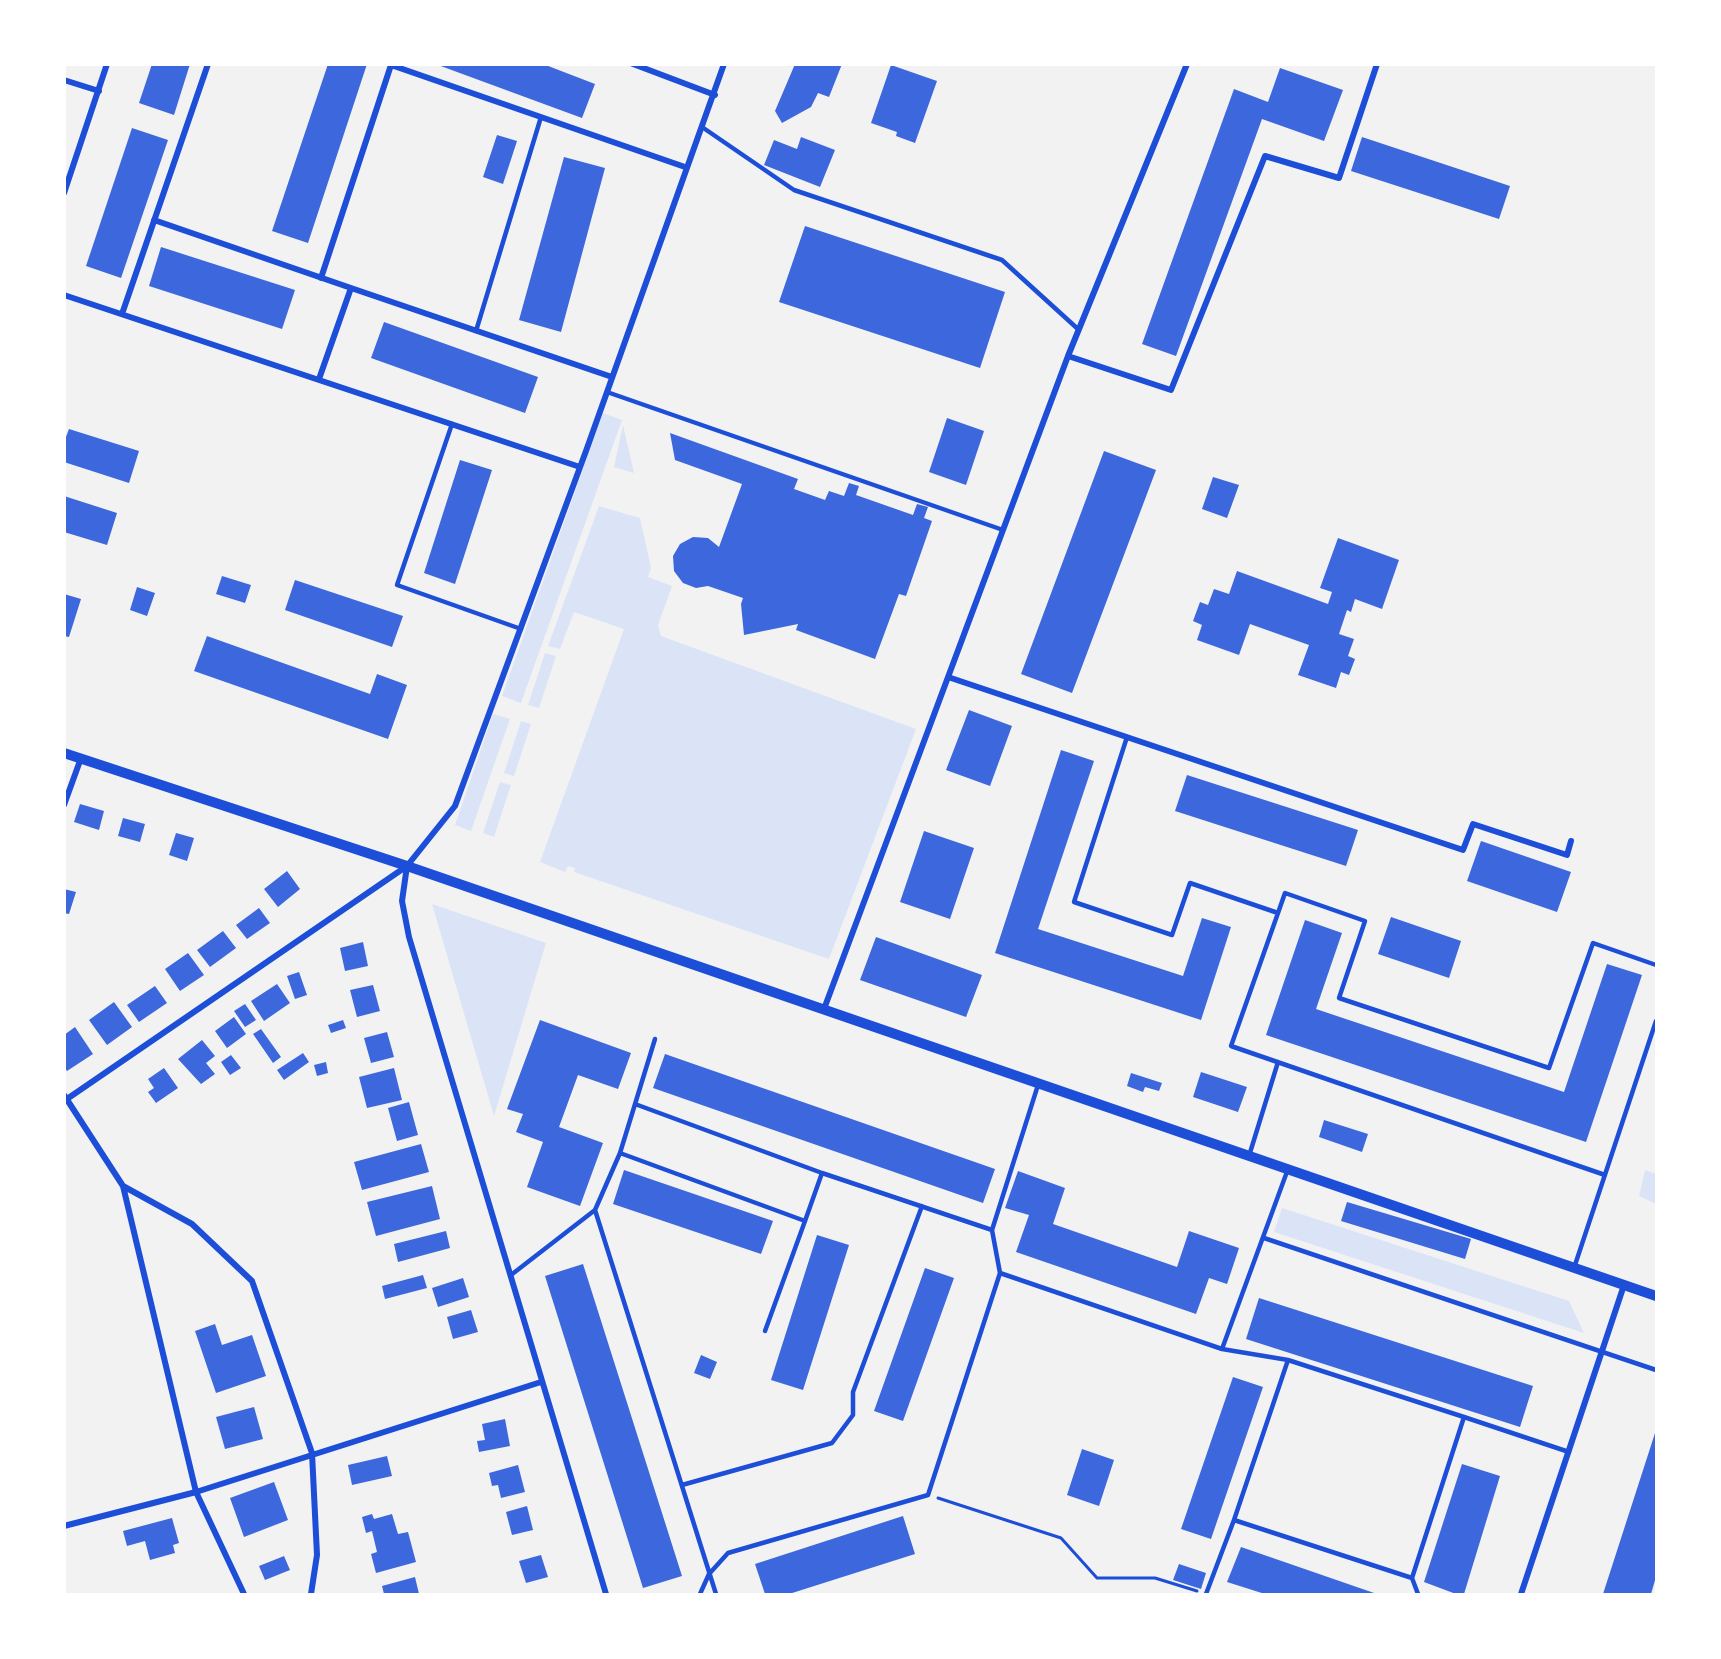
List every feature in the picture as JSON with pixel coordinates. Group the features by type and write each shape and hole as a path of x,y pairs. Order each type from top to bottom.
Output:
{"street":[{"path":"64,193 107,64"},
{"path":"122,314 208,64"},
{"path":"633,64 715,95"},
{"path":"244,1594 196,1492 123,1186 65,1098 407,866 454,806 580,467 685,166 715,95 724,64"},
{"path":"824,1009 1068,356 1187,64"},
{"path":"1068,356 1171,390 1265,156 1339,178 1377,64"},
{"path":"321,278 391,65 685,166"},
{"path":"64,80 99,91"},
{"path":"154,220 612,377"},
{"path":"319,380 351,288"},
{"path":"64,295 580,467"},
{"path":"948,677 1463,850 1473,824 1567,855 1572,841"},
{"path":"64,753 407,866 1656,1296"},
{"path":"64,805 81,758"},
{"path":"407,866 402,901 410,937 606,1594"},
{"path":"123,1186 192,1224 252,1281 312,1453 317,1554 311,1594"},
{"path":"1521,1594 1624,1285"},
{"path":"64,1526 196,1492 312,1453 542,1382"}],"lane":[{"path":"476,331 541,117"},
{"path":"702,127 794,190 1002,260 1079,330"},
{"path":"606,392 1003,530"},
{"path":"452,424 397,585 521,629"},
{"path":"1127,737 1074,902 1172,935 1190,883 1278,913"},
{"path":"1605,1175 1231,1046 1285,893 1365,921 1339,998 1549,1068 1593,943 1656,965"},
{"path":"1574,1268 1656,1021"},
{"path":"511,1275 595,1210 620,1153 655,1039"},
{"path":"1250,1156 1278,1062"},
{"path":"700,1594 710,1574 728,1553 928,1495 1000,1273 992,1230 1038,1083"},
{"path":"635,1104 822,1173 992,1230"},
{"path":"620,1153 806,1221"},
{"path":"1222,1349 1288,1169"},
{"path":"765,1331 822,1173"},
{"path":"682,1485 832,1443 853,1414 853,1392 922,1206"},
{"path":"595,1210 716,1594"},
{"path":"1264,1238 1656,1370"},
{"path":"1000,1273 1222,1349 1288,1360 1569,1452"},
{"path":"1206,1594 1234,1520 1288,1360"},
{"path":"1418,1594 1412,1578 1464,1417"},
{"path":"1234,1520 1412,1578"}],"path":[{"path":"928,1495 1061,1538 1097,1578 1155,1578 1206,1594"}],"shaded area":[{"path":"603,413 622,420 521,703 502,696"},
{"path":"623,425 634,473 614,467"},
{"path":"599,506 640,518 651,568 648,577 672,586 658,625 661,636 916,729 829,959 574,872 575,868 568,866 565,872 540,862 624,629 574,612 560,649 548,646"},
{"path":"545,653 556,656 539,708 528,705"},
{"path":"493,714 510,719 471,831 455,825"},
{"path":"521,721 531,724 514,776 504,773"},
{"path":"500,782 511,785 494,837 483,833"},
{"path":"432,904 546,943 494,1116"},
{"path":"1645,1170 1656,1174 1656,1204 1639,1196"},
{"path":"1282,1208 1569,1301 1584,1333 1274,1232"}],"building":[{"path":"152,64 190,64 174,115 139,103"},
{"path":"328,64 367,64 308,243 272,231"},
{"path":"543,64 595,84 582,118 438,65"},
{"path":"795,64 842,64 829,97 818,93 811,107 782,123 775,111"},
{"path":"891,65 937,81 915,143 896,136 897,132 871,123"},
{"path":"1280,68 1343,90 1324,141 1262,119 1176,356 1142,344 1234,89 1268,102"},
{"path":"132,128 168,140 121,278 86,266"},
{"path":"497,135 517,141 503,184 483,177"},
{"path":"801,137 835,150 820,187 764,165 774,140 797,149"},
{"path":"1362,137 1510,186 1499,219 1351,171"},
{"path":"564,157 605,168 561,332 519,320"},
{"path":"805,226 1005,292 980,368 779,302"},
{"path":"161,247 295,290 282,329 149,286"},
{"path":"384,322 538,377 525,413 371,358"},
{"path":"947,418 984,431 966,485 929,472"},
{"path":"69,429 139,451 129,483 64,462 64,442"},
{"path":"670,433 798,479 794,489 825,500 829,491 844,496 849,483 859,486 856,495 913,515 917,504 928,507 924,518 932,521 906,596 899,594 875,659 796,630 798,624 744,635 741,604 743,598 708,586 696,588 683,583 674,571 673,556 680,544 693,537 708,538 719,547 742,484 675,460"},
{"path":"1104,451 1156,470 1072,693 1021,674"},
{"path":"460,460 492,470 455,584 424,573"},
{"path":"1213,477 1239,485 1227,518 1202,509"},
{"path":"64,496 117,513 107,545 64,532"},
{"path":"1338,538 1399,560 1382,609 1355,599 1351,612 1347,610 1339,634 1354,639 1348,656 1355,659 1349,675 1341,672 1336,688 1298,675 1309,645 1250,624 1239,655 1197,640 1202,625 1193,621 1200,602 1208,605 1214,589 1229,594 1237,571 1328,604 1332,592 1320,588"},
{"path":"222,576 251,585 245,603 216,594"},
{"path":"295,580 403,616 392,647 285,610"},
{"path":"137,587 155,593 147,616 130,610"},
{"path":"64,594 81,599 69,637 64,636"},
{"path":"207,636 370,694 377,674 407,685 388,739 194,671"},
{"path":"969,710 1012,726 990,786 946,770"},
{"path":"1061,750 1094,761 1038,929 1183,976 1202,918 1231,927 1201,1020 995,953"},
{"path":"1187,775 1358,830 1346,866 1175,811"},
{"path":"80,804 104,811 99,830 74,822"},
{"path":"123,818 145,824 140,842 118,836"},
{"path":"924,831 974,848 950,919 900,902"},
{"path":"176,833 194,838 187,861 169,855"},
{"path":"1481,841 1571,872 1557,912 1467,881"},
{"path":"287,871 300,889 278,907 264,889"},
{"path":"64,889 76,892 69,914 64,913"},
{"path":"259,908 270,923 247,939 236,925"},
{"path":"1391,917 1461,941 1449,978 1378,954"},
{"path":"1305,920 1342,933 1316,1009 1564,1092 1607,964 1642,975 1586,1142 1266,1035"},
{"path":"223,931 236,948 210,967 197,950"},
{"path":"876,937 982,975 966,1017 860,980"},
{"path":"363,942 368,966 345,971 340,948"},
{"path":"188,953 204,975 180,991 165,969"},
{"path":"299,972 307,995 295,999 287,976"},
{"path":"277,984 290,1003 264,1021 251,1001"},
{"path":"373,985 380,1011 357,1017 350,990"},
{"path":"155,986 167,1003 139,1022 127,1005"},
{"path":"114,1002 132,1027 107,1045 89,1020"},
{"path":"245,1004 256,1020 245,1027 234,1011"},
{"path":"234,1017 246,1034 227,1048 215,1031"},
{"path":"343,1020 346,1028 331,1033 328,1025"},
{"path":"540,1020 631,1053 618,1089 578,1075 559,1127 603,1143 580,1206 527,1187 543,1142 516,1132 523,1114 507,1109"},
{"path":"75,1027 93,1054 67,1071 64,1067 64,1035"},
{"path":"261,1029 281,1057 273,1063 253,1034"},
{"path":"387,1032 394,1057 371,1063 364,1038"},
{"path":"202,1040 215,1056 206,1063 215,1074 201,1084 178,1059"},
{"path":"303,1053 309,1062 284,1080 277,1070"},
{"path":"665,1054 995,1169 983,1203 653,1088"},
{"path":"231,1055 241,1068 230,1075 221,1062"},
{"path":"326,1062 328,1073 317,1076 314,1065"},
{"path":"164,1068 178,1088 156,1103 148,1092 154,1088 148,1079"},
{"path":"394,1068 402,1100 367,1108 359,1077"},
{"path":"1201,1072 1247,1087 1238,1112 1193,1097"},
{"path":"1131,1073 1162,1083 1159,1091 1145,1087 1143,1092 1127,1086"},
{"path":"409,1102 418,1135 397,1141 388,1108"},
{"path":"1324,1120 1368,1134 1362,1152 1319,1137"},
{"path":"421,1144 429,1172 362,1190 354,1162"},
{"path":"624,1170 773,1221 761,1254 613,1204"},
{"path":"1018,1171 1065,1188 1053,1224 1177,1267 1189,1231 1239,1248 1227,1284 1209,1278 1196,1314 1016,1252 1029,1215 1005,1208"},
{"path":"432,1186 440,1219 376,1236 367,1202"},
{"path":"1347,1202 1471,1239 1465,1259 1341,1221"},
{"path":"446,1231 450,1248 398,1262 394,1244"},
{"path":"817,1235 849,1245 803,1390 771,1380"},
{"path":"583,1264 682,1576 643,1588 545,1276"},
{"path":"925,1268 954,1278 903,1421 874,1411"},
{"path":"423,1275 427,1288 385,1299 382,1286"},
{"path":"463,1278 469,1297 438,1307 432,1288"},
{"path":"1259,1298 1533,1386 1520,1427 1246,1339"},
{"path":"471,1310 478,1332 453,1339 447,1317"},
{"path":"215,1324 222,1345 252,1335 266,1376 216,1393 195,1331"},
{"path":"701,1355 717,1362 710,1379 694,1373"},
{"path":"1233,1377 1263,1387 1211,1539 1181,1529"},
{"path":"254,1407 263,1439 225,1449 216,1417"},
{"path":"505,1419 510,1446 479,1452 477,1441 485,1440 482,1424"},
{"path":"1656,1430 1656,1577 1651,1594 1603,1594"},
{"path":"1082,1449 1114,1460 1099,1506 1067,1495"},
{"path":"387,1456 392,1476 352,1485 348,1465"},
{"path":"1462,1464 1500,1476 1464,1594 1456,1594 1424,1582"},
{"path":"518,1465 525,1492 501,1498 498,1485 492,1486 489,1473"},
{"path":"274,1482 288,1520 244,1537 230,1498"},
{"path":"527,1506 533,1530 512,1535 506,1512"},
{"path":"372,1514 374,1519 392,1514 398,1534 408,1532 416,1562 376,1573 371,1554 377,1552 372,1531 366,1533 362,1517"},
{"path":"903,1516 915,1554 789,1594 765,1594 755,1564"},
{"path":"172,1518 179,1543 173,1545 175,1553 150,1560 145,1541 127,1546 123,1531"},
{"path":"1241,1547 1377,1594 1265,1594 1227,1582"},
{"path":"541,1555 548,1577 526,1583 519,1561"},
{"path":"284,1556 290,1570 265,1580 259,1566"},
{"path":"1179,1564 1206,1573 1201,1589 1173,1580"},
{"path":"415,1577 419,1594 384,1594 382,1586"}]}
